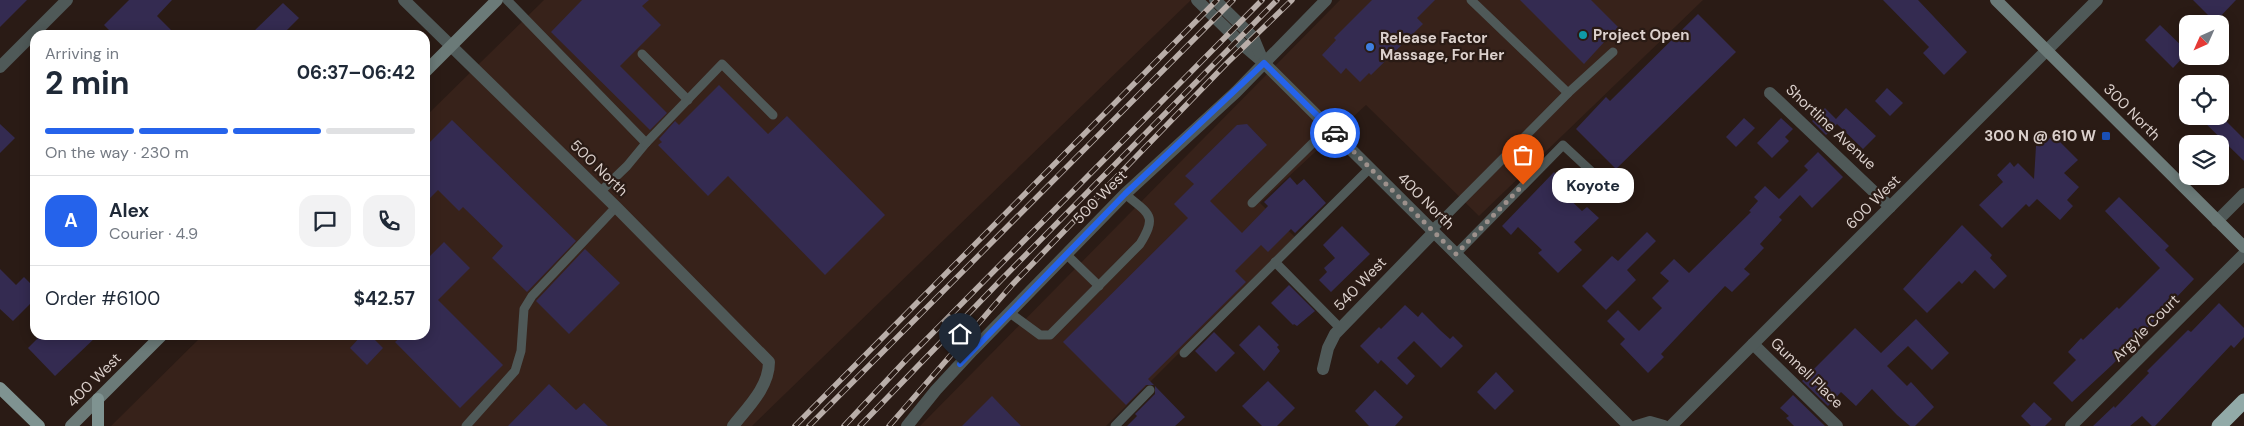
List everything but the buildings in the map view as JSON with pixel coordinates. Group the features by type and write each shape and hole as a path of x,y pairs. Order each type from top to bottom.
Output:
{"highway":[{"path":"2220,426 2244,401"}],"main road":[{"path":"0,388 39,426"},
{"path":"98,399 98,426"}],"street":[{"path":"37,30 67,0"},
{"name":"500 North","path":"404,0 616,207 769,362 767,377 762,388 733,426"},
{"path":"430,67 497,0"},
{"name":"400 North","path":"1197,0 1329,127 1629,426"},
{"name":"400 North","path":"1215,0 1253,37 1264,63"},
{"name":"500 West","path":"907,426 936,390 1125,194 1264,63 1326,0"},
{"name":"300 North","path":"1996,0 2244,247"},
{"name":"600 West","path":"1671,426 2097,0"},
{"path":"0,67 30,37"},
{"name":"Shortline Avenue","path":"1770,92 1890,207"},
{"path":"2217,221 2244,194"},
{"name":"540 West","path":"1324,369 1331,341 1340,328 1433,231"},
{"name":"Argyle Court","path":"2071,426 2244,254"},
{"name":"400 West","path":"71,426 157,340"},
{"name":"Gunnell Place","path":"1753,344 1837,426"},
{"path":"1637,426 1650,422 1664,426"}],"lane":[{"path":"507,0 646,143"},
{"path":"1471,0 1568,93"},
{"path":"1433,231 1568,93 1613,52"},
{"path":"642,54 688,100"},
{"path":"600,192 628,166 646,143 722,64 774,115"},
{"path":"1252,203 1329,127"},
{"path":"1456,254 1563,145 1592,170"},
{"path":"1184,353 1370,168"},
{"path":"1010,313 1040,335 1050,335 1140,244 1150,228 1150,218 1147,212 1125,194"},
{"path":"466,426 515,371 521,351 524,309 532,296 616,207"},
{"path":"1066,254 1099,286"},
{"path":"1275,262 1340,328"},
{"path":"1114,426 1150,390"}],"shaded area":[{"path":"544,0 1191,0 752,426 111,426 198,340 430,340 430,112"},
{"path":"1340,0 1703,0 1479,216 1366,105 1260,203 1295,237 1106,426 920,426"}],"railway":[{"path":"795,426 1217,0"},
{"path":"809,426 1233,0"},
{"path":"844,426 906,360 1262,0"},
{"path":"860,426 1277,0"},
{"path":"889,426 1012,285 1227,63 1292,0"}],"way so far":[{"path":"1335,133 1456,254 1523,185"}],"place":[{"name":"Project Open","path":"1583,35"},
{"name":"Release Factor Massage, For Her","path":"1370,47"},
{"name":"300 N @ 610 W","path":"2106,136"},
{"name":"Koyote","path":"1523,185"}],"route":[{"path":"960,364 1125,194 1236,92 1264,63 1335,133"}]}
